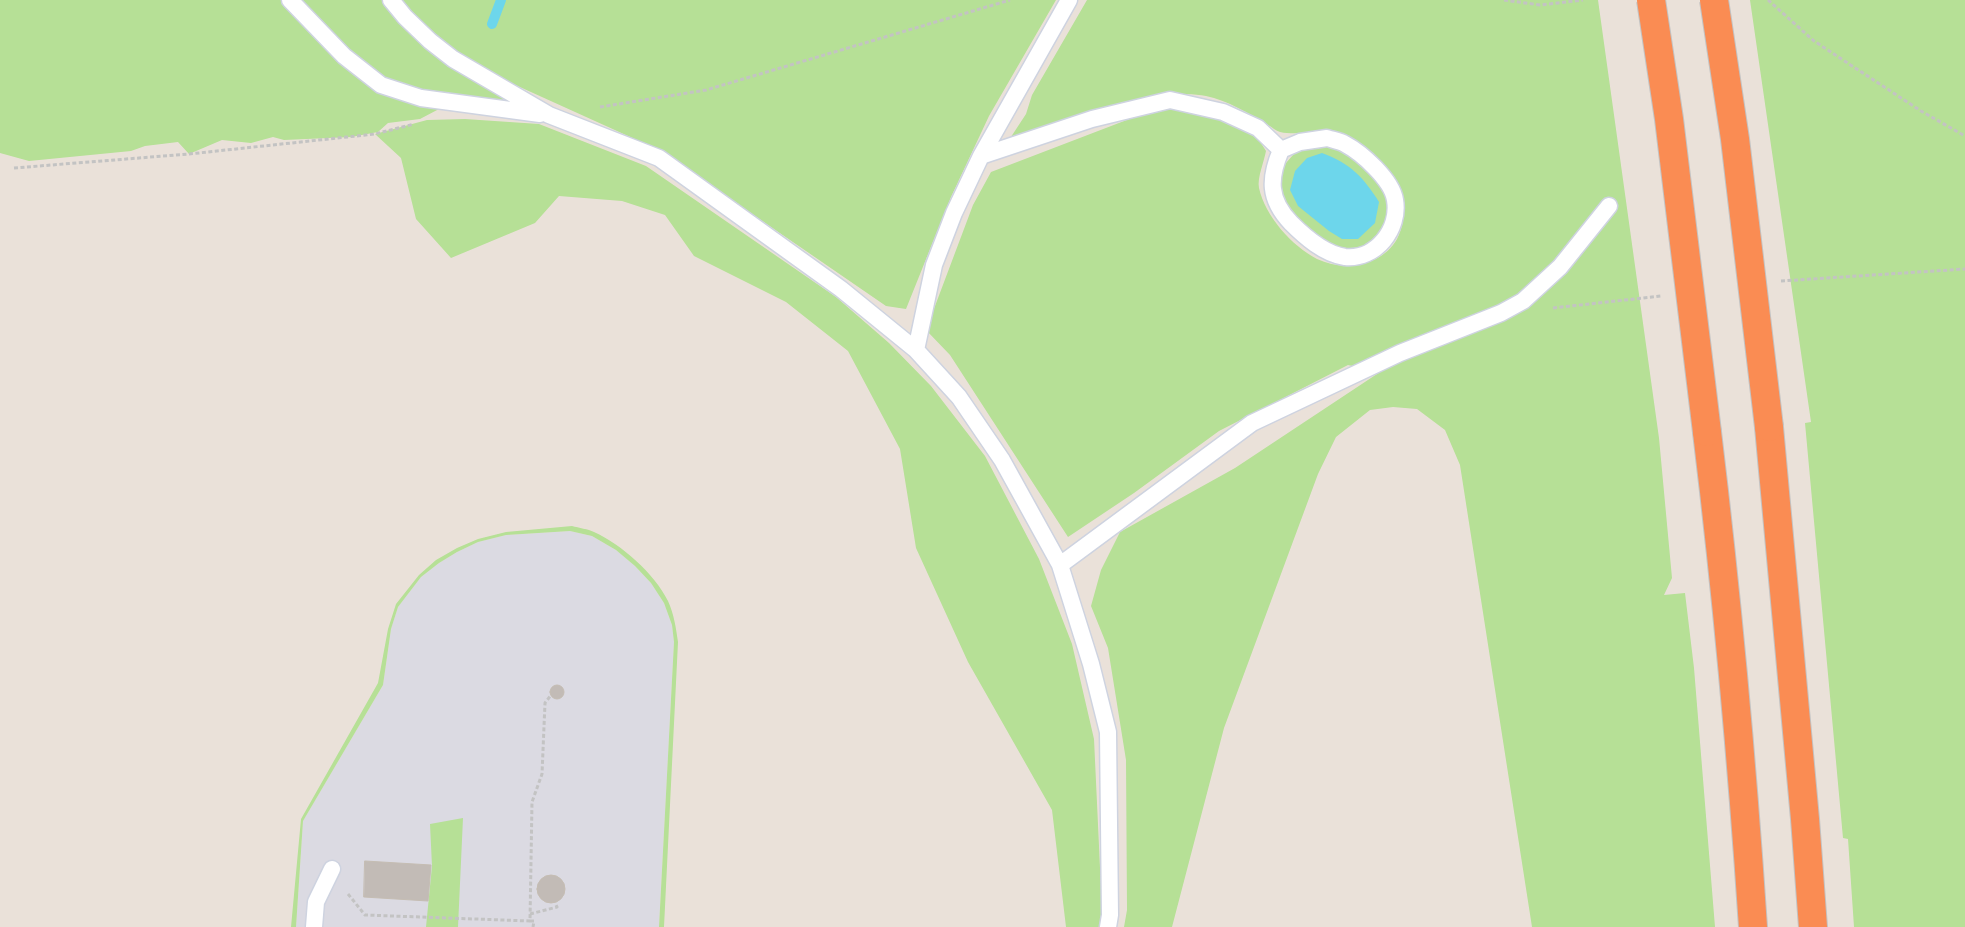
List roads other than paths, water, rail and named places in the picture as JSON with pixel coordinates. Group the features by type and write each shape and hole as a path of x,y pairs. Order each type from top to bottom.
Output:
{"highway":[{"path":"1651,0 1669,119 1725,580 1746,818 1753,927"},
{"path":"1714,0 1735,139 1769,427 1813,927"}],"lane":[{"path":"290,0 344,56 381,85 420,98 550,116"},
{"path":"391,0 405,17 453,59 550,116 659,158 841,289 916,350 959,397 1002,460 1060,565 1091,664 1108,732 1110,915 1108,927"},
{"path":"916,350 934,265 954,213 981,156 1069,0"},
{"path":"981,156 1092,119 1170,100 1223,112 1258,128 1281,150"},
{"path":"1327,138 1343,143 1357,151 1386,181 1395,198 1395,216 1388,236 1378,247 1362,255 1345,257 1332,253 1309,240 1288,221 1276,204 1271,184 1274,166 1281,150 1300,142 1327,138"},
{"path":"1060,565 1252,423 1400,353 1501,313 1523,301 1560,267 1610,206"},
{"path":"314,927 316,902 332,869"}],"water":[{"path":"1322,153 1341,162 1355,172 1379,202 1375,223 1358,239 1342,239 1329,231 1298,206 1290,190 1295,171 1307,158"}],"waterway":[{"path":"492,24 501,0"}]}
